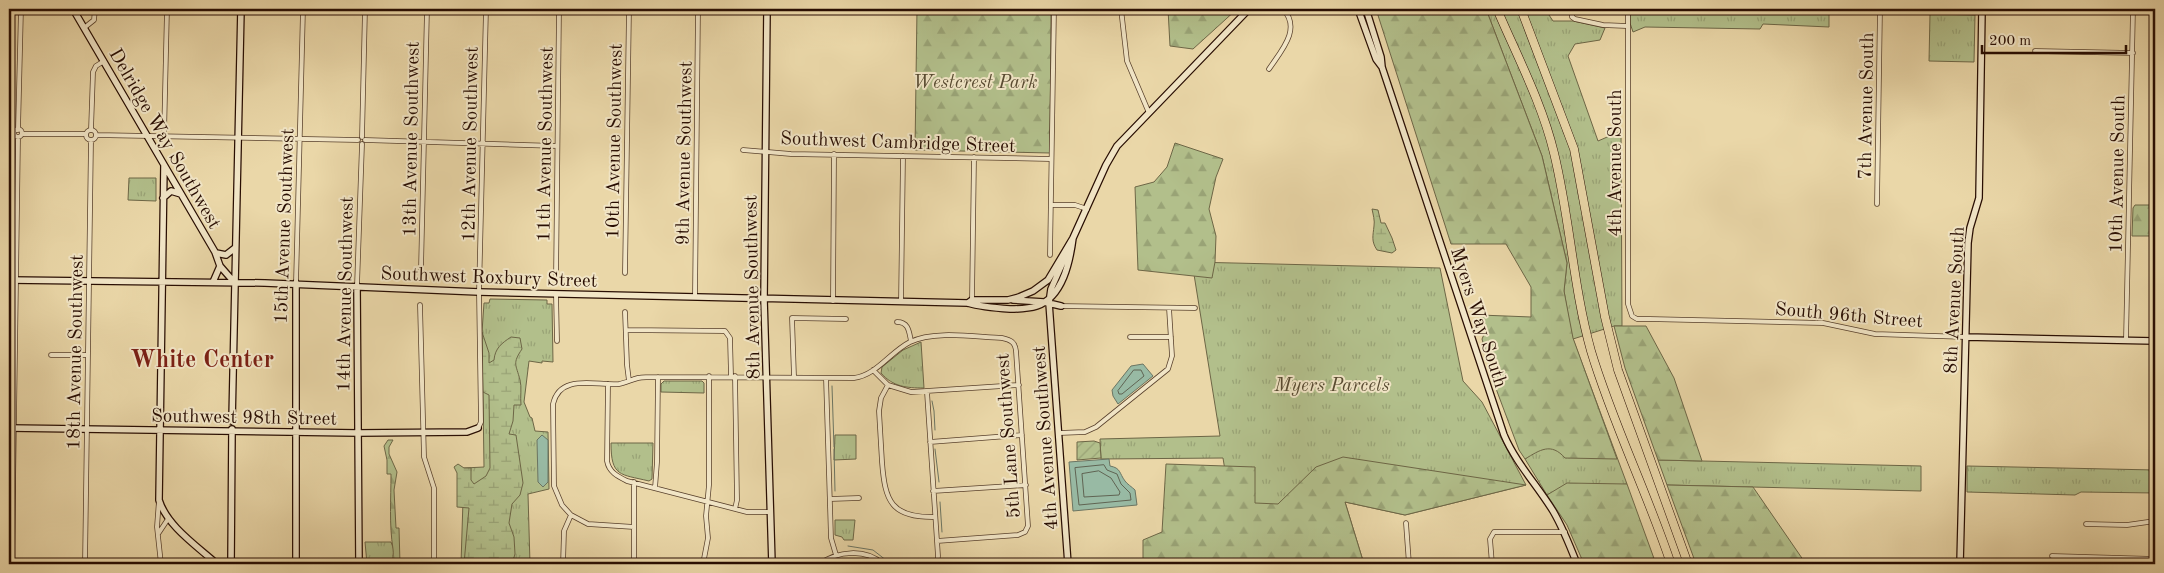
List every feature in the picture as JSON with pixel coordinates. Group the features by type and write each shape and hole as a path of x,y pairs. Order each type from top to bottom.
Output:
{"highway":[{"path":"1497,9 1541,112 1554,152 1563,192 1585,325 1596,366 1671,564"},
{"path":"1521,9 1574,149 1608,336 1618,370 1688,564"}],"street":[{"path":"12,564 12,280 18,137 20,132 21,9"},
{"name":"Delridge Way Southwest","path":"73,9 216,254 220,266 234,282"},
{"path":"84,28 94,20 94,9"},
{"path":"164,136 167,9"},
{"path":"230,564 234,282 241,9"},
{"name":"15th Avenue Southwest","path":"296,564 296,283 303,9"},
{"name":"14th Avenue Southwest","path":"359,564 357,286 365,9"},
{"name":"13th Avenue Southwest","path":"421,269 427,9"},
{"name":"12th Avenue Southwest","path":"478,428 481,422 479,292 486,9"},
{"name":"11th Avenue Southwest","path":"556,279 559,9"},
{"name":"10th Avenue Southwest","path":"625,274 629,9"},
{"name":"9th Avenue Southwest","path":"695,297 698,9"},
{"name":"8th Avenue Southwest","path":"767,9 764,299 772,564"},
{"path":"1050,255 1054,9"},
{"path":"1121,9 1127,61 1149,113"},
{"path":"1050,304 1051,289 1112,154 1249,9"},
{"path":"1269,69 1290,35 1291,23 1283,9"},
{"name":"Myers Way South","path":"1358,9 1376,59 1382,67"},
{"name":"Myers Way South","path":"1366,9 1381,57 1382,67 1504,435 1514,456 1565,532 1577,564"},
{"path":"1572,9 1573,18 1603,25 1627,26"},
{"name":"4th Avenue South","path":"1628,9 1628,304 1632,316"},
{"name":"7th Avenue South","path":"1877,204 1880,9"},
{"name":"8th Avenue South","path":"1960,564 1968,243 1979,198 1982,9"},
{"name":"10th Avenue South","path":"2126,340 2133,9"},
{"path":"2035,51 2133,53"},
{"path":"96,135 92,130 93,70 104,62"},
{"path":"14,134 20,132 86,134 92,130"},
{"path":"9,133 18,137"},
{"path":"86,134 87,138 91,140 96,135"},
{"path":"96,135 557,146"},
{"name":"18th Avenue Southwest","path":"85,564 91,140"},
{"name":"Southwest Cambridge Street","path":"743,150 765,150 791,154 1052,159"},
{"path":"833,301 834,154"},
{"path":"902,302 903,156"},
{"path":"970,302 974,157"},
{"path":"159,563 157,520 159,500 164,165"},
{"path":"163,198 171,191 181,194"},
{"path":"1051,205 1075,205 1087,209"},
{"path":"1050,304 1070,260 1073,238"},
{"name":"Southwest Roxbury Street","path":"12,280 88,282 161,280 296,283 479,292 833,301 970,302 1008,300 1033,291 1048,280 1073,238"},
{"path":"216,254 226,255 235,248"},
{"path":"213,282 220,266"},
{"path":"556,294 557,341"},
{"path":"1008,300 1061,306 1194,308"},
{"name":"Southwest Roxbury Street","path":"970,302 978,306 1004,308 1050,304"},
{"name":"4th Avenue Southwest","path":"1050,304 1068,564"},
{"path":"420,305 424,461 434,488 434,564"},
{"path":"1059,433 1085,432 1096,427 1166,372 1170,365 1169,308"},
{"path":"625,312 629,381"},
{"name":"South 96th Street","path":"1632,316 1637,319 1649,320 1823,323 1875,334 2155,342"},
{"path":"794,377 792,318 846,319"},
{"path":"634,527 598,526 571,515 558,499 553,477 553,404 560,390 572,384 608,384 658,377 860,377 873,370 911,341 907,326 902,322 897,322"},
{"path":"626,330 720,329 728,333 733,376 737,500 735,509"},
{"name":"5th Lane Southwest","path":"911,341 931,336 1010,340 1015,347 1026,485 1028,523 1026,531 1018,535 937,541"},
{"path":"1130,337 1171,337"},
{"path":"51,355 88,355"},
{"path":"873,370 888,385 905,392 1018,386"},
{"path":"703,564 708,538 706,516 709,485 709,376"},
{"path":"655,488 658,462 658,377"},
{"path":"826,378 831,538 836,555"},
{"path":"608,384 608,466 615,475 655,488 735,509 754,513 771,512"},
{"path":"888,385 881,398 879,411 885,491 893,504 904,513 916,517 934,517"},
{"path":"927,392 937,564"},
{"name":"Southwest 98th Street","path":"11,428 358,433 467,432 478,428"},
{"path":"930,442 1022,435"},
{"path":"634,482 634,564"},
{"path":"933,491 1026,485"},
{"path":"830,499 859,498"},
{"path":"159,500 162,510 168,519 217,564"},
{"path":"563,564 564,531 571,515"},
{"path":"158,534 168,519"},
{"path":"2086,524 2128,524 2155,521"},
{"path":"1406,523 1409,564"},
{"path":"1492,564 1490,542 1492,534 1497,531 1565,532"},
{"path":"819,564 836,555 851,553 867,555 883,564"},
{"path":"2052,556 2155,559"}],"green space":[{"name":"Westcrest Park","path":"917,9 1051,9 1050,153 915,150"},
{"path":"1168,9 1237,9 1193,49 1170,46"},
{"path":"1376,9 1486,9 1542,156 1567,263 1564,291 1573,338 1617,459 1565,458 1555,450 1545,449 1525,459 1519,450 1495,386 1482,339 1486,330 1480,315 1531,317 1531,287 1506,244 1451,244"},
{"path":"1486,9 1545,9 1553,21 1573,21 1605,28 1600,40 1575,44 1568,56 1598,141 1621,131 1622,326 1614,326 1573,339 1627,484 1555,491 1547,495 1525,459 1528,457 1572,338 1564,291 1567,263 1542,156"},
{"path":"1630,9 1829,9 1829,27 1763,24 1760,29 1645,27 1633,32 1630,23"},
{"path":"1930,14 1975,15 1974,62 1929,61"},
{"path":"1175,143 1223,159 1216,177 1209,209 1216,236 1212,278 1138,270 1135,187 1154,182 1167,167"},
{"path":"129,178 156,178 156,201 128,200"},
{"path":"2135,205 2155,205 2155,236 2132,236 2133,208"},
{"path":"1372,209 1378,210 1381,223 1385,223 1392,238 1396,250 1392,253 1377,250 1375,247"},
{"name":"Myers Parcels","path":"1192,262 1440,268 1463,381 1482,402 1526,485 1405,515 1345,502 1364,564 1240,564 1223,458 1101,459 1100,439 1220,436"},
{"path":"490,299 547,300 547,304 552,304 553,362 529,361 524,402 532,418 535,431 548,432 549,489 528,494 530,564 461,564 464,468 484,467 482,332 484,303 489,303"},
{"path":"1614,326 1646,326 1674,378 1702,461 1658,460 1625,368"},
{"path":"482,332 489,353 489,363 494,360 500,346 511,337 520,338 522,349 516,364 521,383 521,405 514,405 513,421 509,434 516,435 523,483 520,495 512,504 509,523 514,537 515,554 512,564 464,564 469,508 457,507 457,473 454,467 458,464 464,468 471,468 471,480 474,484 486,476 490,468 489,395 483,392"},
{"path":"921,342 924,388 912,388 895,384 881,373 882,367 903,350"},
{"path":"664,381 702,381 704,383 704,393 661,392 661,384"},
{"path":"835,435 856,435 856,459 834,460"},
{"path":"388,440 393,440 389,447 389,454 397,472 394,490 396,528 399,528 400,564 393,564 391,474 387,474 384,446"},
{"path":"1094,441 1100,443 1101,458 1077,460 1077,442"},
{"path":"611,443 653,443 652,479 649,481 619,472 613,462"},
{"path":"1343,457 1526,485 1405,515 1345,502 1364,564 1143,564 1143,540 1162,532 1166,464 1255,467 1255,503 1278,504 1316,467"},
{"path":"1658,460 1921,466 1921,491 1667,485"},
{"path":"1967,466 2155,470 2155,493 2081,492 2075,495 1967,492"},
{"path":"1567,483 1627,484 1656,564 1584,564 1567,525 1547,495"},
{"path":"1667,485 1753,487 1806,564 1696,564"},
{"path":"835,520 855,520 853,540 844,540 842,537 835,535"},
{"path":"365,542 391,542 394,550 393,564 367,564"}],"water":[{"path":"1143,364 1153,376 1118,404 1112,390 1131,366"},
{"path":"542,435 548,440 548,482 543,487 538,482 537,440"},
{"path":"1109,459 1110,466 1118,470 1126,482 1135,490 1137,505 1073,511 1069,462"}],"waterway":[{"path":"832,386 834,447"},
{"path":"932,401 935,430"},
{"path":"834,449 835,491"},
{"path":"935,449 939,482"},
{"path":"940,502 942,532"},
{"path":"848,546 873,550 891,564"}],"district":[{"name":"White Center","path":"202,359"}]}
